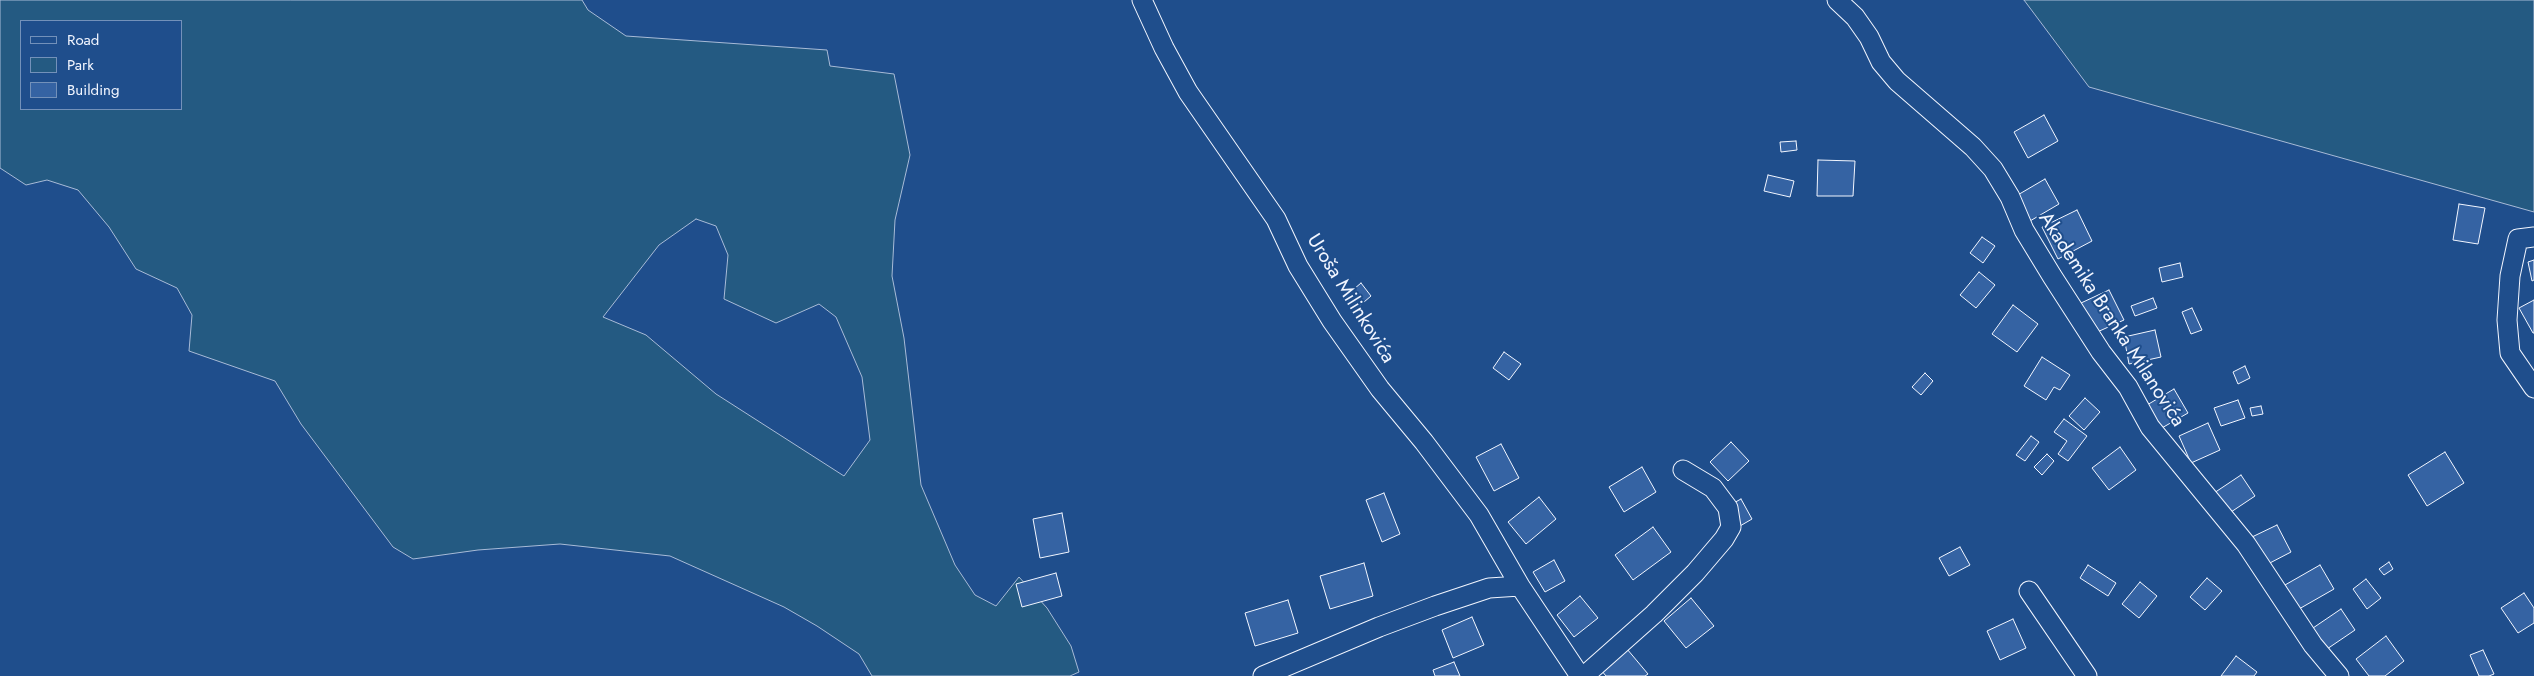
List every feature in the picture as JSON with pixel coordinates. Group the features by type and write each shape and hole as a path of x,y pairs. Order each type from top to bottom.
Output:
{"street":[{"name":"Uroša Milinkovića","path":"1142,0 1164,48 1188,92 1276,219 1298,266 1332,321 1380,389 1424,442 1479,515 1520,586 1580,676"},
{"name":"Akademika Branka Milanovića","path":"1837,0 1855,17 1869,37 1881,62 1897,80 1972,147 1993,169 2010,197 2024,230 2101,352 2128,388 2150,427 2246,544 2312,645 2339,676"},
{"path":"2534,237 2518,239 2510,276 2506,320 2510,354 2534,388"},
{"path":"1584,676 1654,614 1715,550 1731,527 1728,508 1713,488 1683,470"},
{"path":"1263,676 1371,630 1435,606 1489,588 1520,586"},
{"path":"2029,591 2087,676"}],"green space":[{"path":"0,0 582,0 588,10 626,36 827,50 830,66 894,74 910,155 895,220 892,276 904,338 921,485 955,565 975,595 996,606 1019,577 1047,608 1071,646 1079,672 1070,676 872,676 859,654 817,626 784,607 670,556 560,544 478,550 413,559 393,547 301,424 275,381 189,351 192,315 177,288 136,269 109,227 78,190 47,180 26,185 0,168","holes":["696,219 716,226 728,255 724,299 776,323 819,304 836,317 862,377 870,440 844,476 716,394 646,335 603,317 659,245"]},
{"path":"2024,0 2534,0 2534,212 2089,87"}],"building":[{"path":"2044,115 2058,141 2028,158 2014,132"},
{"path":"1796,141 1797,150 1781,152 1780,142"},
{"path":"1818,160 1855,161 1853,196 1817,196"},
{"path":"1768,175 1794,181 1790,197 1764,191"},
{"path":"2045,179 2059,204 2030,221 2016,196"},
{"path":"2459,204 2485,208 2478,244 2453,240"},
{"path":"2077,210 2092,241 2058,259 2042,227"},
{"path":"1982,237 1995,246 1983,263 1970,253"},
{"path":"2534,260 2534,280 2532,281 2528,262"},
{"path":"2180,263 2183,277 2162,282 2159,268"},
{"path":"1979,272 1995,285 1976,308 1960,295"},
{"path":"1361,283 1371,296 1357,308 1347,295"},
{"path":"2109,290 2124,320 2095,333 2081,303"},
{"path":"2153,298 2157,308 2135,316 2131,306"},
{"path":"2534,300 2534,333 2533,333 2519,308"},
{"path":"2013,305 2038,324 2017,352 1992,334"},
{"path":"2192,308 2202,330 2191,334 2182,312"},
{"path":"2155,330 2161,357 2129,364 2124,337"},
{"path":"1504,352 1521,364 1509,380 1493,368"},
{"path":"2042,357 2070,375 2060,390 2054,387 2046,400 2024,386"},
{"path":"2245,366 2250,378 2238,384 2233,372"},
{"path":"1925,373 1933,381 1921,395 1912,387"},
{"path":"2174,389 2188,413 2160,429 2147,405"},
{"path":"2085,398 2100,412 2084,430 2069,416"},
{"path":"2238,400 2245,418 2221,426 2214,408"},
{"path":"2261,406 2263,414 2252,416 2250,408"},
{"path":"2064,419 2087,436 2068,461 2058,454 2067,441 2054,432"},
{"path":"2208,423 2220,450 2191,463 2179,436"},
{"path":"2031,436 2039,442 2025,461 2016,455"},
{"path":"1731,442 1749,461 1728,481 1710,462"},
{"path":"1501,444 1519,478 1494,491 1476,457"},
{"path":"2120,447 2136,470 2109,490 2092,468"},
{"path":"2445,452 2464,483 2427,506 2408,475"},
{"path":"2047,454 2054,461 2042,475 2034,467"},
{"path":"1642,467 1656,492 1624,512 1609,487"},
{"path":"2241,475 2255,496 2228,514 2214,493"},
{"path":"1384,493 1400,534 1382,542 1366,500"},
{"path":"1539,497 1556,519 1526,544 1508,522"},
{"path":"1741,499 1752,519 1740,526 1730,505"},
{"path":"1062,513 1069,552 1040,558 1033,519"},
{"path":"2277,525 2291,552 2266,565 2252,537"},
{"path":"1653,527 1671,552 1633,580 1615,555"},
{"path":"1960,547 1970,565 1949,576 1939,558"},
{"path":"1554,560 1565,581 1545,592 1533,572"},
{"path":"2389,562 2393,569 2384,575 2379,569"},
{"path":"1364,563 1373,596 1330,609 1320,576"},
{"path":"2088,565 2116,583 2108,596 2080,578"},
{"path":"2320,565 2334,589 2299,609 2285,585"},
{"path":"1056,573 1062,596 1022,607 1016,584"},
{"path":"2207,578 2222,591 2205,610 2190,597"},
{"path":"2366,579 2381,598 2367,609 2353,589"},
{"path":"2140,582 2157,596 2139,618 2122,604"},
{"path":"2524,593 2534,608 2534,623 2518,633 2501,608"},
{"path":"1580,596 1598,618 1574,637 1557,615"},
{"path":"1691,598 1714,626 1686,648 1664,621"},
{"path":"1288,600 1298,633 1255,646 1245,613"},
{"path":"2341,609 2355,630 2327,649 2313,628"},
{"path":"1472,617 1484,645 1453,658 1442,630"},
{"path":"2013,619 2026,648 2000,660 1987,631"},
{"path":"2386,636 2404,661 2385,676 2369,676 2356,659"},
{"path":"1627,649 1648,674 1645,676 1606,676 1601,670"},
{"path":"2483,650 2494,674 2489,676 2479,676 2470,655"},
{"path":"2236,656 2257,672 2254,676 2221,676"},
{"path":"1454,662 1460,676 1435,676 1433,670"}]}
